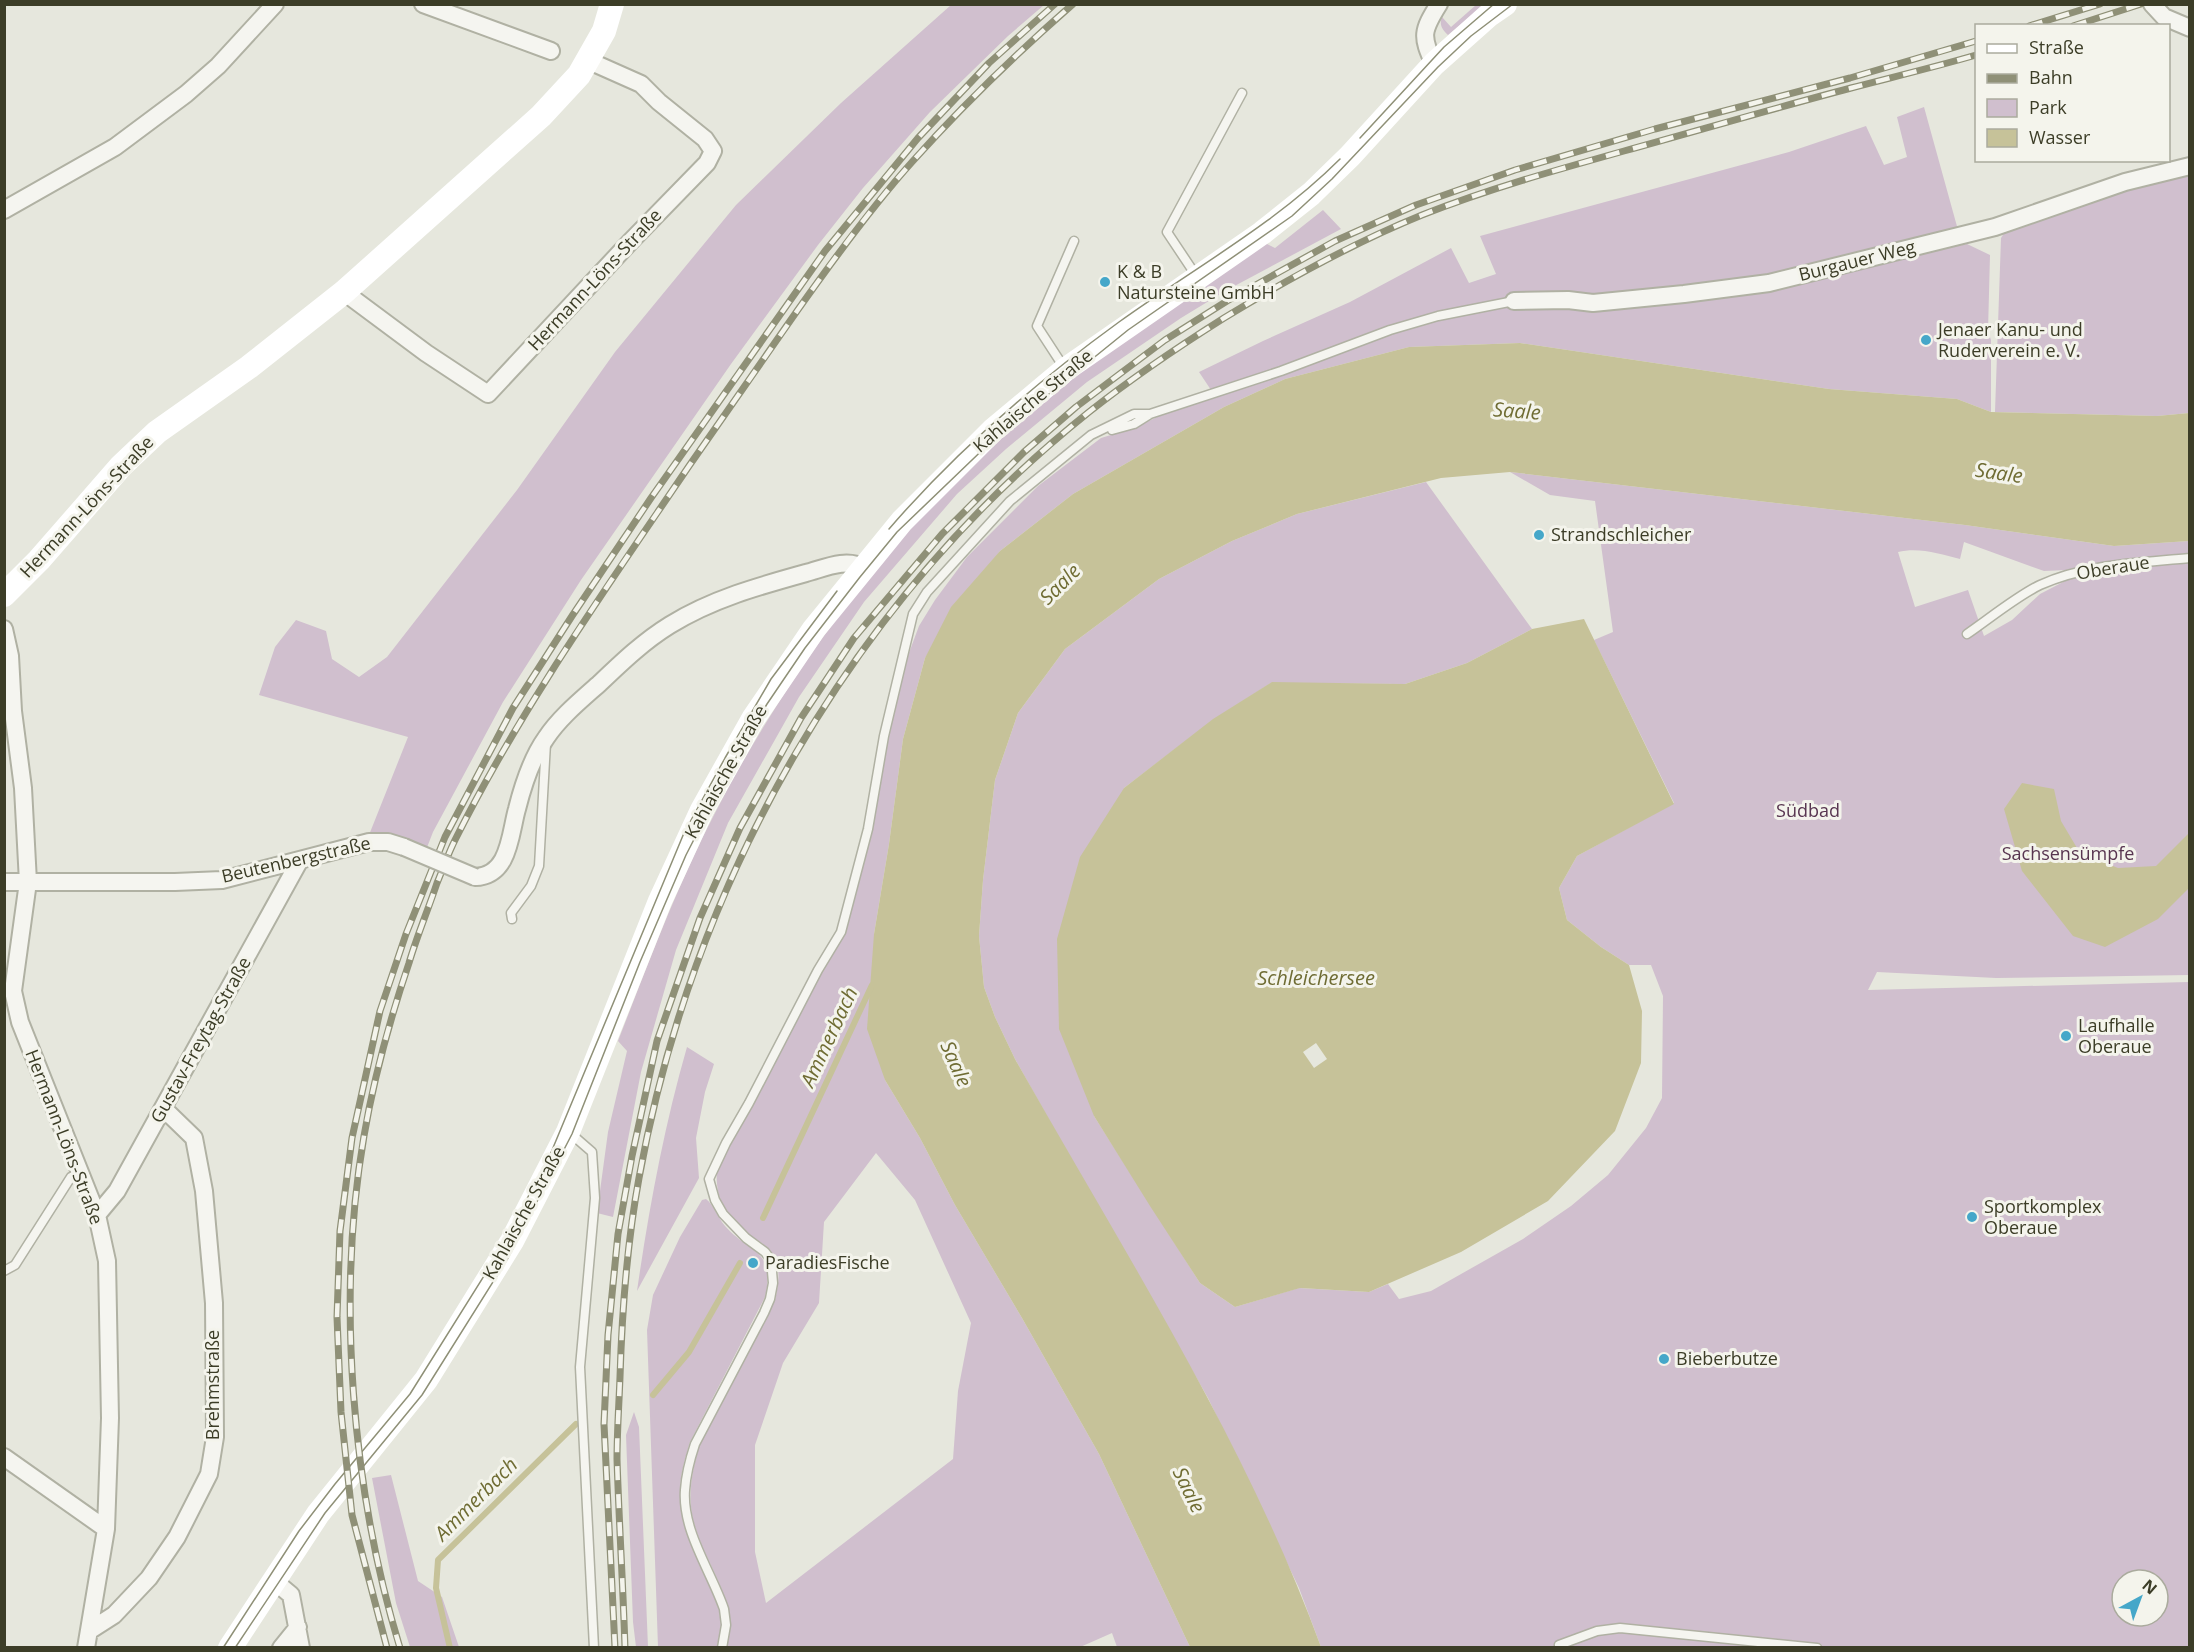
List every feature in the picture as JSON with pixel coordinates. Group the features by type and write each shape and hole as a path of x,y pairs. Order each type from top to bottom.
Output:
{"main road":[{"name":"Hermann-Löns-Straße","path":"4,595 39,560 121,466 157,432 249,367 344,292 541,116 579,75 604,32 612,4"},
{"name":"Kahlaische Straße","path":"230,1647 318,1514 426,1380 512,1241 568,1132 660,901 702,810 753,719 814,629 902,522 993,430 1066,369 1262,233 1311,194 1350,156 1434,64 1489,15 1505,4"}],"street":[{"path":"4,210 115,147 186,94 218,66 275,4"},
{"path":"423,4 551,51"},
{"path":"1434,64 1424,43 1427,23 1439,4"},
{"path":"2152,4 2164,18 2190,28"},
{"name":"Hermann-Löns-Straße","path":"344,292 426,353 488,394 707,163 712,151 705,139 659,102 641,84 587,60"},
{"name":"Burgauer Weg","path":"1514,301 1568,300 1593,303 1769,283 1995,227 2125,182 2190,166"},
{"name":"Beutenbergstraße","path":"4,882 222,880 378,841 404,847 475,877 488,874 504,857 511,839 516,811 528,772 546,738 562,717 655,635 686,616 740,592 847,563 858,564 863,568"},
{"name":"Hermann-Löns-Straße","path":"4,629 10,656 13,711 23,788 28,882 13,991 20,1022 97,1215 107,1261 110,1307 110,1418 106,1529 88,1639"},
{"name":"Gustav-Freytag-Straße","path":"97,1215 117,1191 300,860"},
{"name":"Brehmstraße","path":"88,1639 149,1578 177,1537 209,1474 215,1437 214,1303 204,1191 194,1138 164,1108"},
{"path":"4,1458 106,1529"},
{"path":"273,1580 291,1595 301,1647"},
{"path":"281,1647 298,1627"}],"lane":[{"path":"1197,278 1167,232 1242,93"},
{"path":"1066,369 1037,326 1074,242"},
{"path":"722,1647 726,1625 724,1609 688,1518 685,1492 688,1466 695,1444 770,1299 773,1270 771,1260 765,1252 746,1238 723,1215 715,1200 710,1179 726,1143 818,970 841,932 868,829 884,736 914,615 927,592 1010,501 1091,435 1134,424 1150,414 1281,371 1390,330 1438,316 1514,301"},
{"name":"Oberaue","path":"1967,634 2038,586 2067,575 2098,568 2190,558"},
{"path":"512,920 511,913 528,891 539,866 547,753 546,738"},
{"path":"568,1132 592,1152 595,1198 580,1367 594,1647"},
{"path":"4,1271 15,1265 71,1178 81,1172"},
{"path":"1559,1645 1598,1631 1620,1628 1817,1647"}],"green space":[{"path":"951,5 1044,5 1008,36 930,112 863,188 818,245 731,364 581,580 503,702 433,832 426,850 369,835 408,737 259,695 275,647 296,620 326,631 332,659 359,677 387,657 517,490 615,352 736,205 841,103"},
{"path":"1476,5 1484,5 1448,35 1444,31 1442,17 1451,27"},
{"path":"1924,107 1958,230 1771,285 1967,244 1990,255 1988,331 1991,340 1991,412 1957,399 1829,389 1520,343 1409,347 1285,379 1224,407 1073,494 1000,551 925,658 903,739 874,934 885,1080 1099,1454 1190,1647 1117,1647 1112,1633 1078,1648 727,1648 728,1611 724,1595 703,1548 692,1514 692,1480 699,1446 775,1300 778,1274 773,1254 732,1219 721,1202 717,1183 718,1161 841,932 897,685 919,626 967,557 1038,486 1101,438 1137,427 1157,417 1215,397 1279,367 1211,390 1199,372 1350,302 1451,248 1469,283 1496,274 1480,236 1789,152 1866,126 1884,165 1907,157 1897,117","holes":["876,1153 915,1200 971,1323 958,1391 953,1459 766,1603 755,1552 755,1445 783,1363 819,1303 824,1222"]},
{"path":"2189,173 2189,413 2157,416 1995,412 2001,238 2006,230 2147,183"},
{"path":"1323,210 1341,229 1227,290 1181,318 1087,382 1006,449 957,494 864,602 799,697 728,823 676,950 641,1072 613,1217 597,1213 608,1132 627,1051 618,1041 664,926 701,841 743,761 773,711 840,614 876,568 955,481 1060,387 1263,242 1275,248"},
{"path":"1510,472 1965,525 2114,546 2189,541 2189,553 2044,571 1964,542 1960,559 1922,551 1898,552 1915,607 1968,590 1984,636 2012,620 2040,594 2067,580 2100,572 2189,562 2189,975 1996,978 1877,972 1868,990 2189,982 2189,1647 1321,1647 1299,1588 1208,1398 1015,1059 984,987 979,936 995,780 1018,713 1065,649 1159,579 1232,541 1297,514 1426,482 1532,629 1467,663 1405,684 1271,683 1213,720 1124,788 1094,1116 1200,1283 1235,1307 1299,1288 1369,1292 1388,1284 1399,1299 1431,1291 1523,1239 1571,1206 1608,1175 1646,1128 1662,1098 1663,996 1651,965 1629,965 1601,947 1567,920 1559,888 1577,856 1674,803 1594,640 1613,632 1595,501 1550,495"},
{"path":"687,1047 714,1064 705,1092 696,1138 699,1178 637,1291 658,1168"},
{"path":"706,1199 725,1226 759,1254 767,1270 768,1281 765,1297 690,1442 681,1479 681,1508 688,1538 719,1610 721,1625 717,1647 658,1647 647,1330 653,1295 680,1237 702,1200"},
{"path":"634,1412 639,1427 648,1647 636,1647 633,1622 626,1435"},
{"path":"391,1475 418,1581 442,1597 459,1647 410,1647 396,1603 372,1478"}],"water":[{"name":"Saale","path":"1520,343 1829,389 1957,399 1991,412 2157,416 2189,413 2189,541 2114,546 1965,525 1510,472 1441,478 1297,514 1232,541 1159,579 1065,649 1018,713 995,780 979,936 984,987 1015,1059 1180,1347 1219,1420 1256,1494 1321,1647 1190,1647 1099,1454 885,1080 867,1029 874,934 903,739 925,658 951,607 1000,551 1073,494 1224,407 1285,379 1409,347"},
{"name":"Schleichersee","path":"1584,619 1674,804 1577,856 1559,888 1567,920 1601,947 1629,965 1642,1011 1641,1063 1615,1131 1548,1201 1461,1252 1369,1292 1300,1288 1235,1307 1200,1283 1150,1206 1094,1116 1059,1029 1057,939 1080,857 1124,788 1213,719 1272,682 1405,684 1467,663 1532,629"},
{"path":"2022,783 2054,789 2061,821 2080,853 2118,868 2156,866 2189,833 2189,888 2158,919 2105,947 2073,936 2022,871 2004,809"}],"pier":[{"path":"1316,1043 1327,1059 1314,1068 1303,1052"}],"waterway":[{"name":"Ammerbach","path":"763,1218 872,985"},
{"name":"Ammerbach","path":"653,1395 689,1352 740,1263"},
{"name":"Ammerbach","path":"450,1648 436,1588 438,1560 576,1424"}],"tram line":[{"path":"1360,138 1444,47 1494,4"},
{"path":"235,1648 325,1513 422,1395 508,1258 572,1134 640,962 686,855 743,744 805,648 860,577 897,532 997,436 1128,330 1292,216 1332,179 1438,67 1471,36 1513,4"},
{"path":"889,529 942,472 1027,393 1119,322 1288,205 1340,159"},
{"path":"223,1648 299,1531 410,1394 499,1252 550,1155 684,833 771,679 837,591"}],"railway":[{"path":"387,1648 352,1515 341,1412 337,1317 340,1231 352,1138 380,1011 406,934 445,837 513,708 572,616 651,498 825,251 918,138 989,63 1055,4"},
{"path":"400,1648 370,1525 360,1460 350,1328 351,1262 364,1136 378,1070 395,1005 412,953 448,856 508,743 566,649 689,466 838,254 881,198 931,141 990,81 1073,4"},
{"path":"2035,24 2100,4"},
{"path":"2079,24 2141,4"},
{"path":"615,1648 604,1424 608,1335 618,1234 657,1041 700,918 740,828 801,718 854,638 942,534 1024,452 1076,407 1165,340 1227,301 1335,241 1416,205 1515,170 1975,41"},
{"path":"625,1648 617,1459 624,1302 631,1227 639,1178 664,1067 699,959 742,855 795,754 856,659 926,570 1004,487 1105,399 1224,318 1346,250 1422,215 1522,180 1794,103 1975,55"}],"place":[{"name":"K & B Natursteine GmbH","path":"1105,282"},
{"name":"Jenaer Kanu- und Ruderverein e. V.","path":"1926,340"},
{"name":"Strandschleicher","path":"1539,535"},
{"name":"Laufhalle Oberaue","path":"2066,1036"},
{"name":"Sportkomplex Oberaue","path":"1972,1217"},
{"name":"ParadiesFische","path":"753,1263"},
{"name":"Bieberbutze","path":"1664,1359"}],"park label":[{"name":"Südbad","path":"1808,811"},
{"name":"Sachsensümpfe","path":"2068,854"}]}
